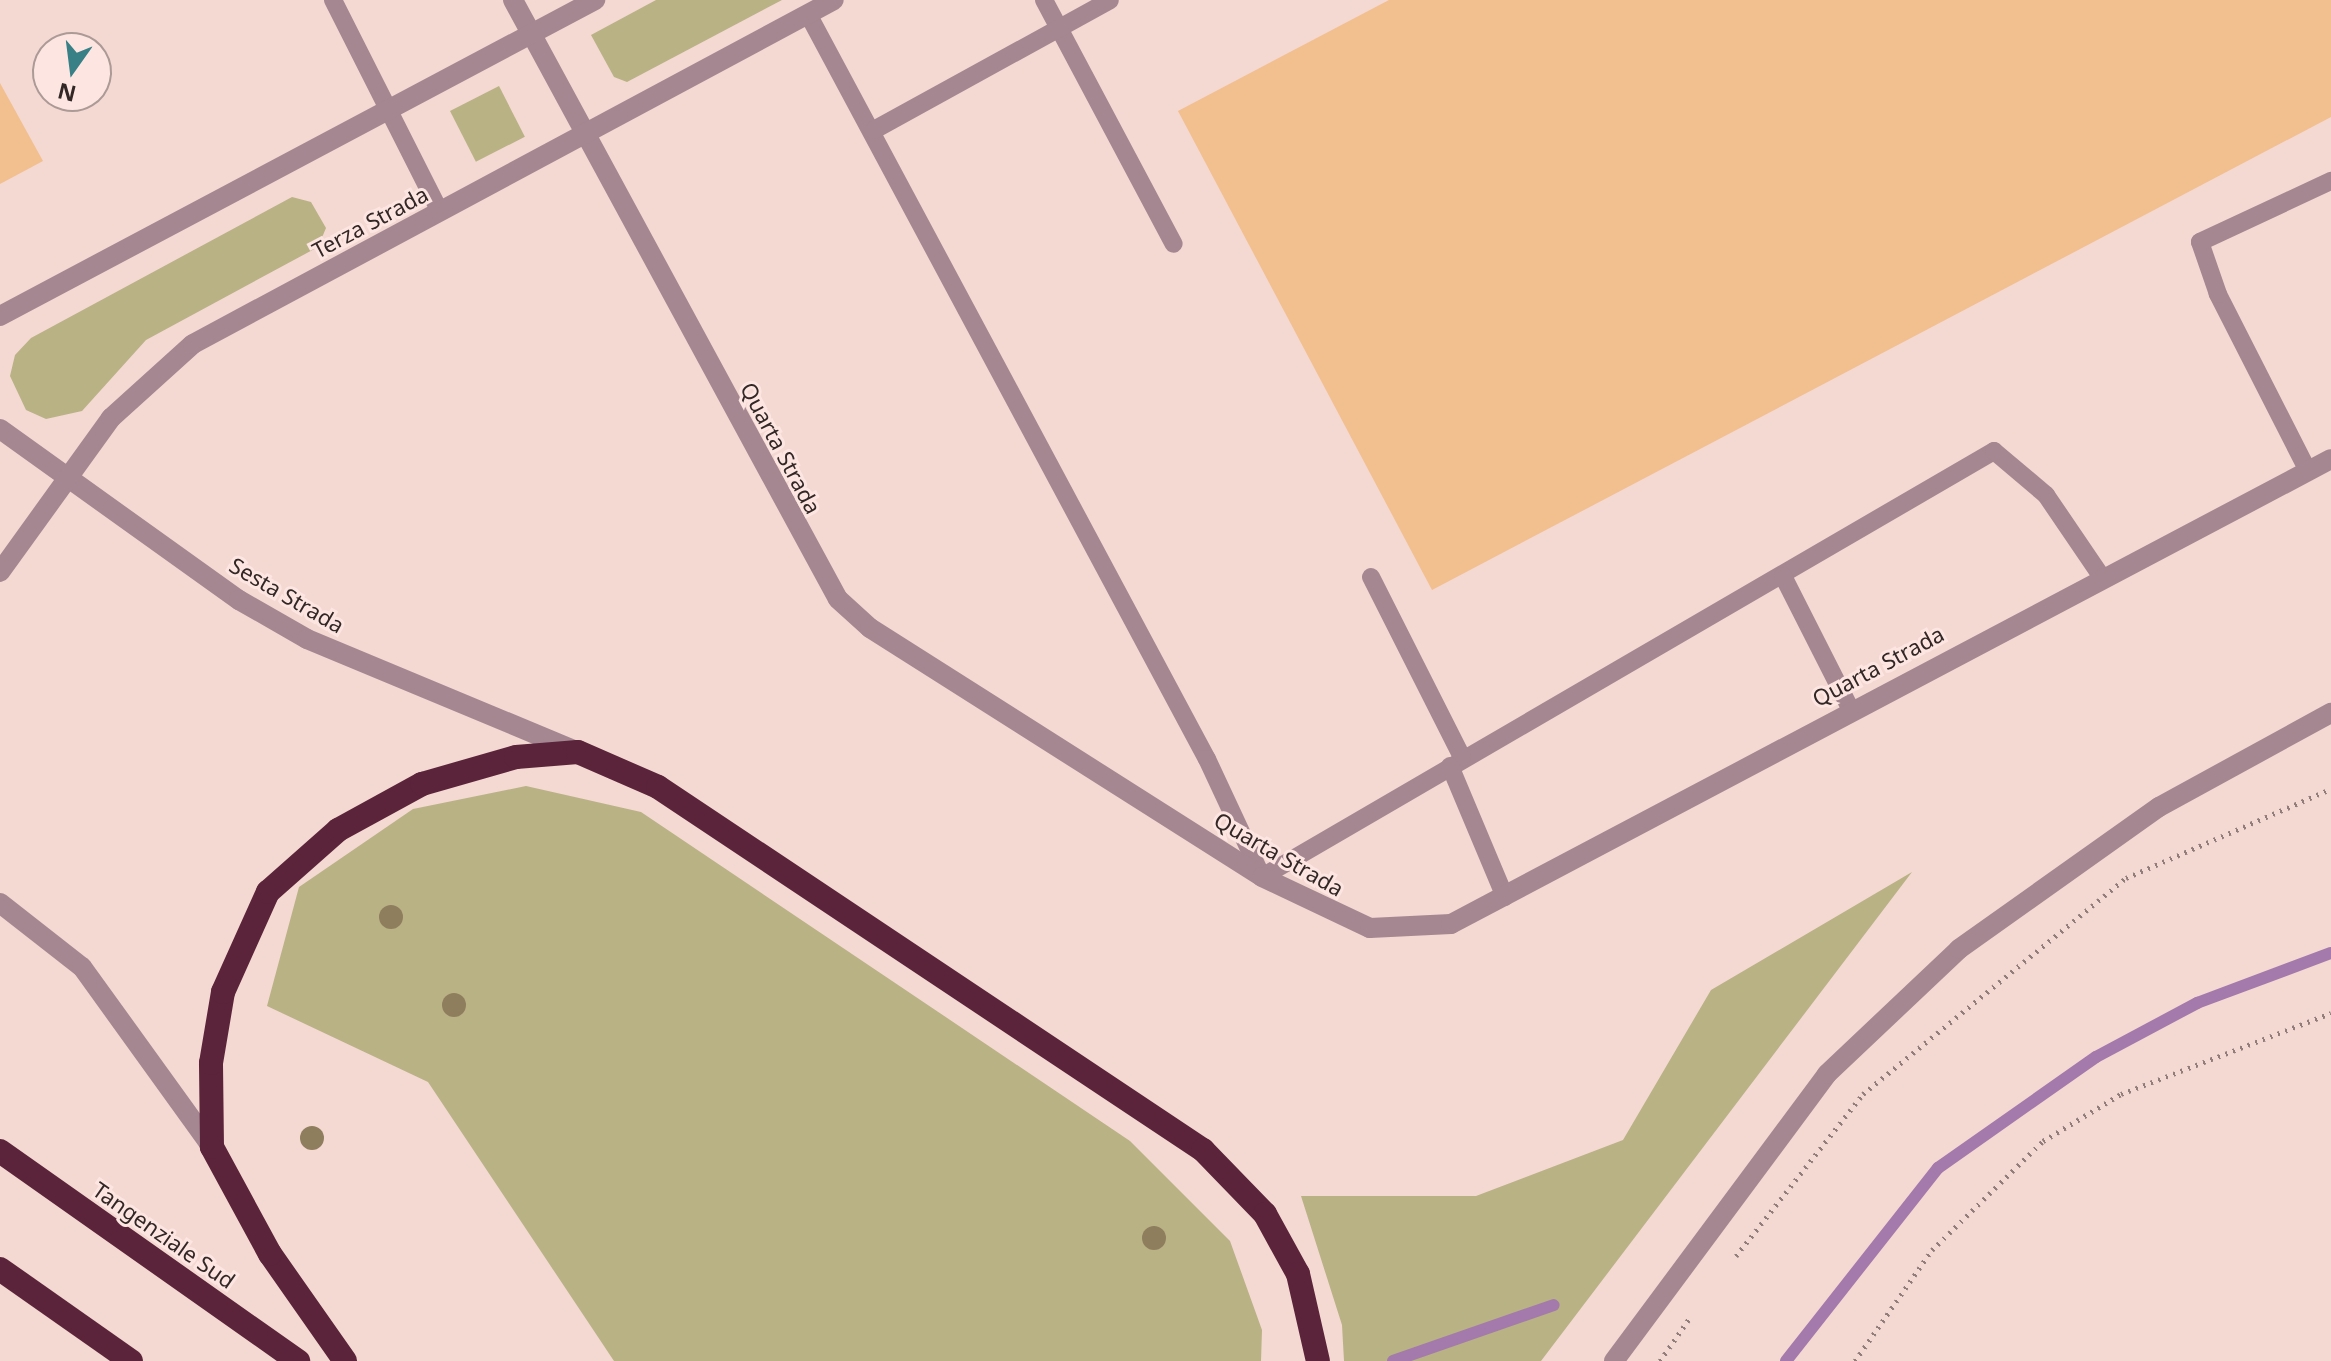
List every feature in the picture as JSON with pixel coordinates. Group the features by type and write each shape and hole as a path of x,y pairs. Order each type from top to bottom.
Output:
{"highway":[{"path":"345,1361 270,1254 212,1147 211,1063 223,992 268,892 304,856 383,802 516,757 578,752 670,794 1203,1150 1239,1181 1298,1274 1318,1361"},
{"name":"Tangenziale Sud","path":"0,1151 298,1361"},
{"path":"0,1269 131,1361"}],"street":[{"name":"Quarta Strada","path":"513,0 838,599 870,628 1262,877 1370,928 1451,924 1850,708 2331,459"},
{"path":"0,316 595,0"},
{"name":"Terza Strada","path":"0,572 67,475 132,396 193,344 834,0"},
{"name":"Sesta Strada","path":"0,429 239,600 307,639 578,752"},
{"path":"1614,1361 1827,1074 1959,949 2159,807 2331,713"},
{"path":"0,903 82,967 212,1147"}],"lane":[{"path":"333,0 440,212"},
{"path":"1044,0 1174,244"},
{"path":"874,130 1110,0"},
{"path":"808,14 874,130 1207,759 1262,877 1456,761 1783,576 1994,451 2046,495 2101,576"},
{"path":"2308,471 2218,294 2200,242 2331,181"},
{"path":"1783,576 1850,708"},
{"path":"1371,577 1456,761 1505,897"}],"path":[{"path":"1729,1265 1863,1094 2126,878 2331,789"},
{"path":"1855,1361 1932,1250 2043,1141 2121,1094 2331,1013"},
{"path":"1660,1361 1693,1314"}],"shaded area":[{"path":"656,0 782,0 627,82 614,77 591,35"},
{"path":"499,86 525,137 476,162 450,111"},
{"path":"292,197 311,202 326,228 318,247 146,340 82,411 46,419 26,410 10,376 15,355 31,338"},
{"path":"526,786 641,812 1130,1141 1230,1241 1262,1330 1261,1361 614,1361 428,1082 267,1006 299,887 413,809"},
{"path":"1912,872 1541,1361 1344,1361 1342,1325 1301,1196 1476,1196 1623,1140 1711,990"}],"building":[{"path":"1389,0 2331,0 2331,117 1432,590 1178,111"},
{"path":"0,83 43,161 0,184"}],"waterway":[{"path":"1786,1361 1938,1168 2096,1057 2197,1003 2331,953"},
{"path":"1393,1361 1554,1305"}]}
